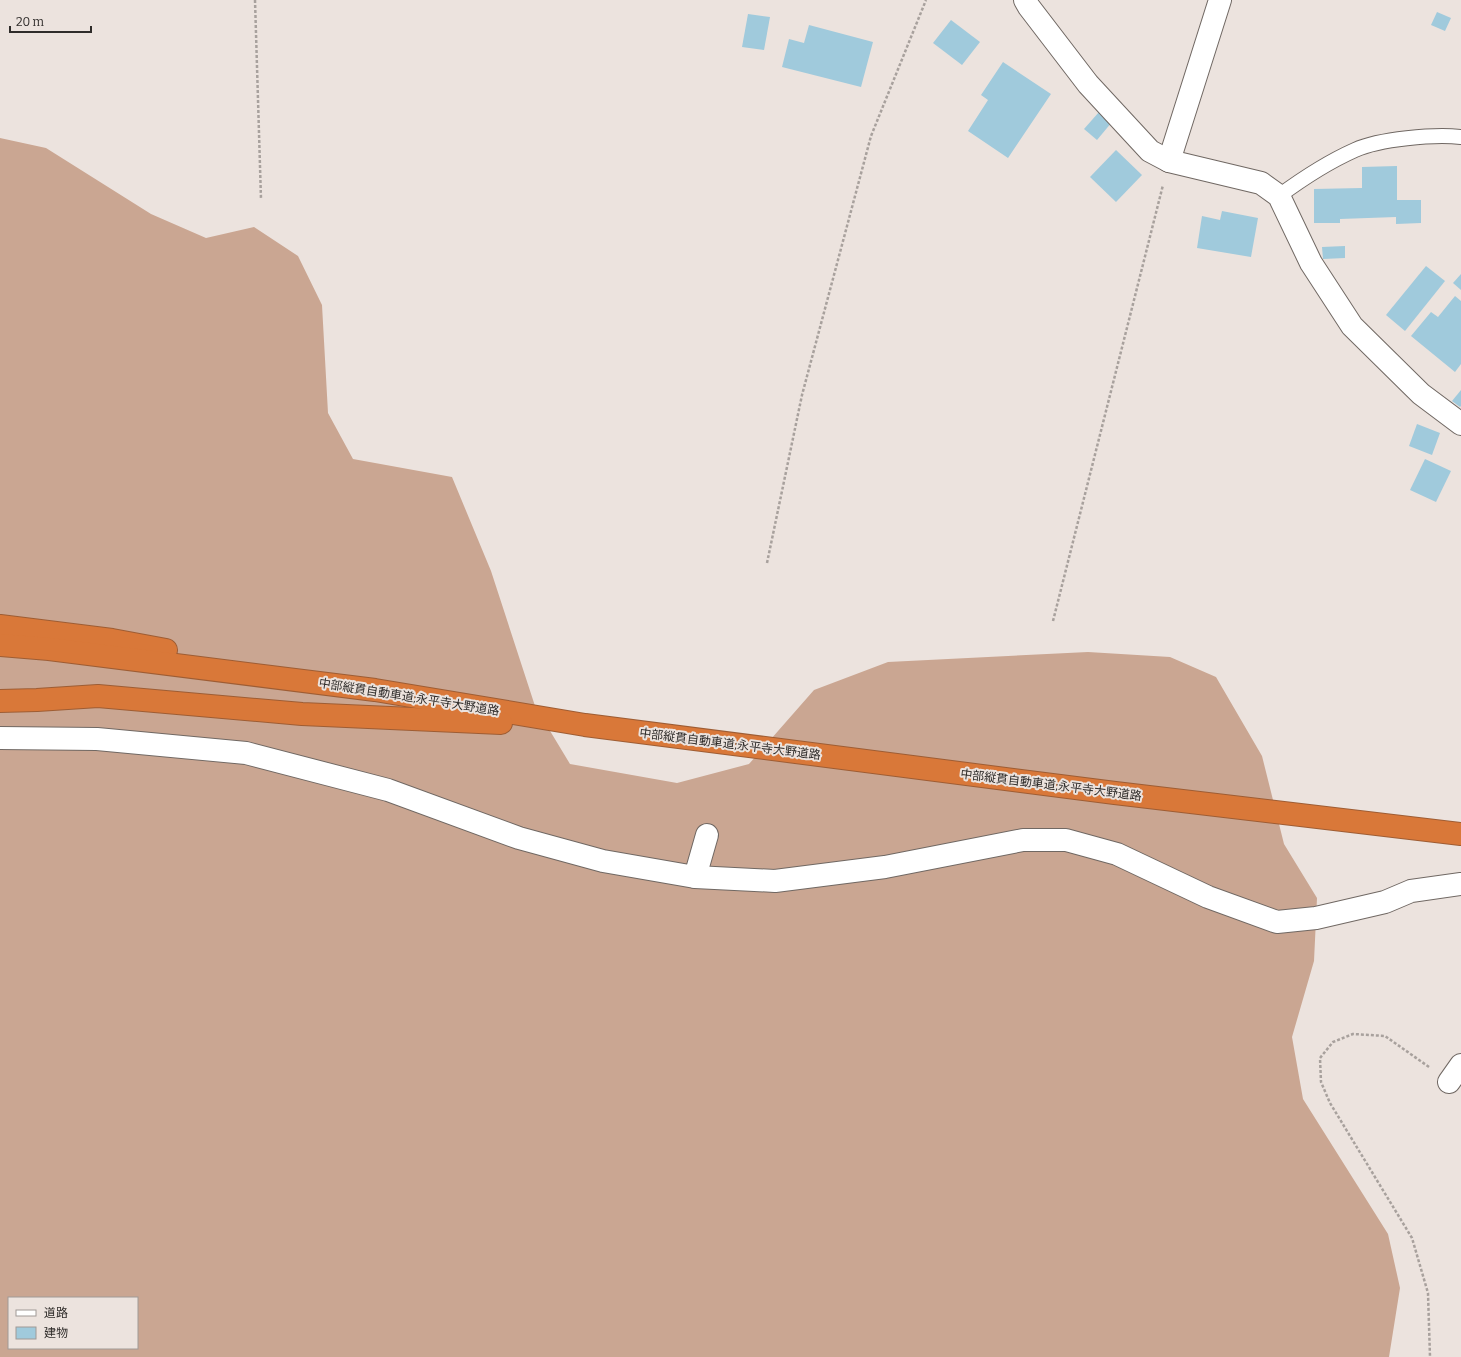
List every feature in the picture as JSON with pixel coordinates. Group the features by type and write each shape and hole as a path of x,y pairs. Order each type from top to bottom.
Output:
{"highway":[{"path":"0,626 112,640 375,690"},
{"name":"中部縦貫自動車道;永平寺大野道路","path":"0,644 375,690 584,725 1115,794 1461,834"},
{"path":"0,701 98,696 302,714 584,725"}],"street":[{"path":"1025,0 1088,84 1150,151 1170,161 1261,183 1279,196 1311,263 1352,326 1420,394 1461,424"},
{"path":"1170,161 1220,0"},
{"path":"0,738 97,739 246,753 388,790 519,838 557,849 603,861 695,877 775,881 885,867 1022,840 1066,840 1117,854 1208,897 1277,922 1316,918 1385,902 1411,891 1461,884"},
{"path":"695,877 707,835"}],"lane":[{"path":"1279,196 1298,182 1362,147 1376,143 1438,136 1461,136"}],"path":[{"path":"255,0 260,199"},
{"path":"767,563 802,395 871,136 926,0"},
{"path":"1053,621 1170,161"},
{"path":"1430,1357 1428,1293 1412,1238 1330,1103 1321,1082 1320,1058 1333,1042 1353,1034 1385,1036 1455,1074"}],"shaded area":[{"path":"0,138 46,148 151,214 206,238 254,227 298,256 322,305 328,413 353,459 452,477 491,571 535,706 570,764 677,783 749,764 814,690 888,662 1088,652 1170,657 1216,677 1262,756 1284,844 1317,898 1314,961 1292,1037 1303,1099 1388,1234 1400,1288 1389,1357 0,1357"}],"building":[{"path":"1437,12 1451,18 1445,31 1431,25"},
{"path":"748,14 770,17 764,50 742,47"},
{"path":"951,20 980,42 962,65 933,43"},
{"path":"809,25 873,42 861,87 782,67 789,39 804,43"},
{"path":"1003,62 1051,94 1008,158 968,131 988,100 981,95"},
{"path":"1099,112 1112,122 1097,140 1084,129"},
{"path":"1116,150 1142,175 1116,202 1090,177"},
{"path":"1397,166 1397,200 1421,200 1421,223 1396,224 1396,217 1340,219 1340,223 1314,223 1314,189 1362,188 1362,167"},
{"path":"1222,211 1258,218 1251,257 1197,248 1202,216 1220,220"},
{"path":"1345,246 1345,258 1323,259 1322,247"},
{"path":"1426,266 1445,281 1405,331 1386,315"},
{"path":"1461,274 1461,290 1453,283"},
{"path":"1455,296 1461,301 1461,364 1455,372 1411,336 1431,312 1438,317"},
{"path":"1461,390 1461,406 1460,407 1452,401"},
{"path":"1417,424 1440,433 1432,455 1409,446"},
{"path":"1425,459 1451,471 1436,502 1410,490"}]}
